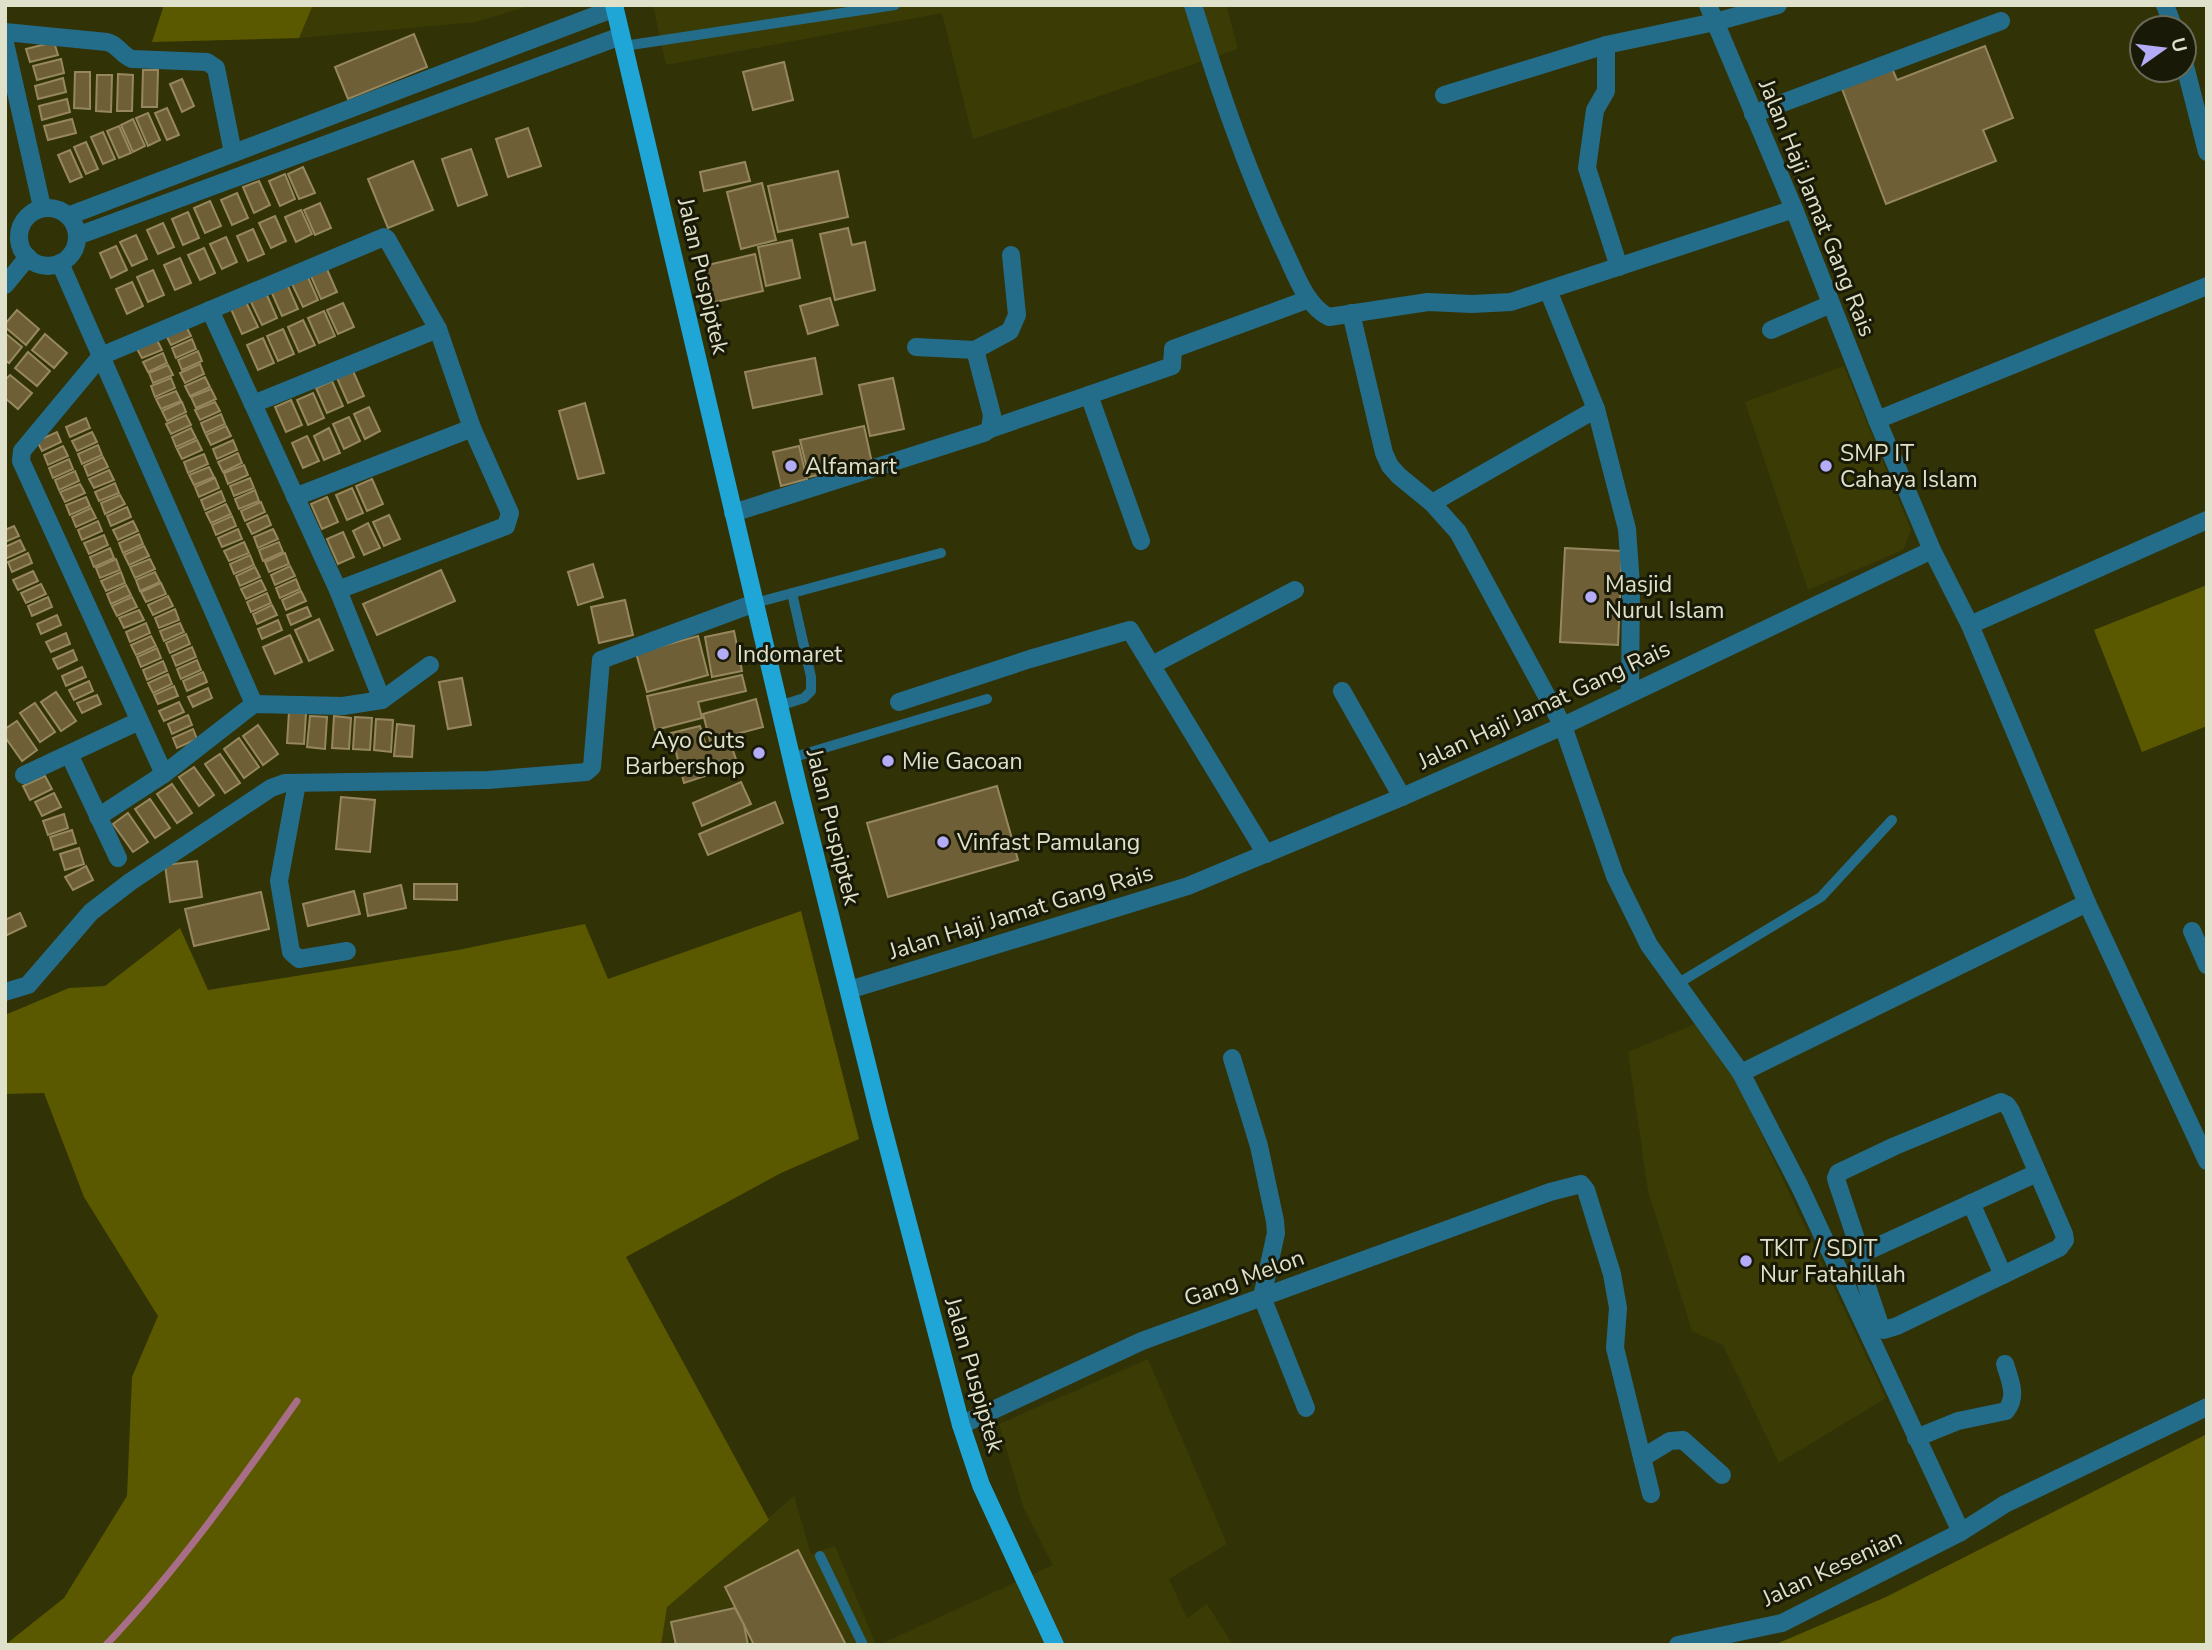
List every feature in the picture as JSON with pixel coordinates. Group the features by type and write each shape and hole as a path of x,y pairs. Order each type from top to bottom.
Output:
{"main road":[{"name":"Jalan Puspiptek","path":"614,6 791,758 961,1425 981,1485 1055,1645"}],"street":[{"path":"1193,5 1224,105 1275,231 1309,299 1329,317 1427,302 1511,302 1794,209"},
{"path":"1444,95 1711,14 1778,5"},
{"path":"68,216 614,6"},
{"name":"Jalan Haji Jamat Gang Rais","path":"849,990 1188,886 1402,797 1563,726 1932,550 1877,420 1794,209 1711,14"},
{"path":"1753,114 2001,21"},
{"path":"5,32 107,42 118,46 126,57 132,59 207,62 216,68 233,153"},
{"path":"77,236 370,128 622,41"},
{"path":"5,43 42,207"},
{"path":"1605,46 1606,91 1595,110 1587,168 1619,267"},
{"path":"2191,84 2202,115 2207,152"},
{"path":"359,105 370,128"},
{"path":"42,207 61,210 74,222 77,236 70,258 53,266 35,264 22,251 12,231 26,216 42,207"},
{"path":"164,774 21,461 22,452 101,356 384,237 438,329 472,428 510,513 506,526 338,590"},
{"path":"916,347 975,350 1010,331 1017,315 1012,255"},
{"path":"5,285 28,257"},
{"path":"60,263 254,704"},
{"path":"1877,420 2207,286"},
{"path":"1548,290 1596,409 1629,542 1630,693"},
{"path":"733,513 963,441 990,429 1172,366 1173,349 1309,299"},
{"path":"1771,330 1831,304"},
{"path":"210,310 338,590 382,699"},
{"path":"1351,313 1384,453 1390,466 1432,503 1458,532 1469,550 1563,726 1615,876 1649,945 1741,1073 1818,1228 1961,1532"},
{"path":"253,404 438,329"},
{"path":"975,350 992,415 990,429"},
{"path":"1089,395 1141,541"},
{"path":"1432,503 1596,409"},
{"path":"295,497 472,428"},
{"path":"1970,625 2207,520"},
{"path":"1932,550 1970,625 2087,903 2207,1161"},
{"path":"1152,665 1295,590"},
{"path":"5,992 28,985 91,912 130,882 271,788 285,783 488,780 586,772 592,767 601,660 755,603"},
{"path":"899,702 1127,630 1132,632 1266,854"},
{"path":"98,817 164,774 254,704 343,706 382,699 430,665"},
{"path":"1342,691 1402,797"},
{"path":"24,775 139,721"},
{"path":"69,754 118,858"},
{"path":"297,783 279,881 291,952 299,958 347,951"},
{"path":"1741,1073 2087,903"},
{"path":"2192,931 2207,965"},
{"path":"1232,1058 1259,1146 1275,1221 1276,1233 1262,1297 1306,1408"},
{"path":"2001,1102 2011,1111 2037,1173 2065,1240 2059,1248 1897,1326 1884,1329 1880,1325 1860,1266 1861,1254 1836,1178 1838,1173 2001,1102"},
{"path":"1861,1254 2037,1173"},
{"name":"Gang Melon","path":"961,1425 1142,1341 1550,1192 1581,1184 1586,1190 1612,1274 1619,1308 1615,1348 1642,1458"},
{"path":"1970,1203 2003,1275"},
{"path":"1818,1228 1848,1215"},
{"path":"1916,1438 1958,1421 2006,1412 2014,1396 2005,1364"},
{"name":"Jalan Kesenian","path":"1678,1645 1782,1623 1961,1532 2004,1504 2207,1407"},
{"path":"1651,1494 1642,1458 1670,1441 1683,1440 1722,1475"}],"lane":[{"path":"622,41 895,5"},
{"path":"755,603 941,553"},
{"path":"779,706 804,698 811,691 811,677 792,593"},
{"path":"791,758 987,699"},
{"path":"1677,984 1821,897 1892,820"},
{"path":"820,1556 863,1645"}],"shaded area":[{"path":"164,5 313,5 299,38 152,42"},
{"path":"313,5 532,5 476,22 299,38"},
{"path":"653,5 1226,5 1238,49 973,139 942,13 666,65"},
{"name":"SMP IT Cahaya Islam","path":"1844,366 1911,530 1903,550 1808,590 1745,402"},
{"path":"2207,585 2207,726 2142,752 2094,630"},
{"path":"801,911 859,1139 781,1173 626,1257 769,1520 667,1607 661,1645 5,1645 64,1598 127,1496 132,1377 158,1316 84,1197 44,1093 5,1094 5,1015 69,988 105,986 180,928 208,990 458,950 585,924 608,979"},
{"name":"TKIT / SDIT Nur Fatahillah","path":"1707,1019 1886,1398 1779,1463 1723,1345 1692,1331 1648,1191 1628,1052"},
{"path":"1148,1359 1227,1544 1169,1579 1187,1618 1207,1604 1233,1645 879,1645 1053,1565 1024,1509 999,1424"},
{"path":"2207,1434 2207,1645 1774,1645 1886,1597"},
{"path":"794,1496 811,1554 835,1546 876,1645 661,1645 666,1607"}],"building":[{"path":"414,34 427,67 348,99 335,67"},
{"path":"54,42 58,55 30,62 26,49"},
{"path":"1985,46 2013,118 1983,130 1996,161 1886,204 1841,86 1891,66 1897,80"},
{"path":"61,59 64,73 37,80 33,66"},
{"path":"784,62 793,100 753,110 743,72"},
{"path":"143,70 158,70 157,107 142,107"},
{"path":"75,72 90,72 90,109 74,108"},
{"path":"118,74 133,75 132,111 117,111"},
{"path":"97,75 112,75 111,112 96,111"},
{"path":"63,78 66,92 38,99 35,86"},
{"path":"182,79 194,106 182,112 170,84"},
{"path":"67,99 70,112 42,120 39,106"},
{"path":"167,108 179,135 167,140 155,113"},
{"path":"148,113 160,140 148,146 136,118"},
{"path":"72,119 76,133 48,140 44,126"},
{"path":"133,119 145,146 133,152 121,125"},
{"path":"119,126 131,153 119,158 107,131"},
{"path":"528,128 541,166 508,177 496,139"},
{"path":"103,132 115,159 103,164 91,137"},
{"path":"86,142 98,169 86,174 74,147"},
{"path":"471,149 487,195 458,206 442,159"},
{"path":"70,150 82,177 70,182 58,155"},
{"path":"413,161 433,210 388,228 368,179"},
{"path":"745,162 750,181 704,191 700,172"},
{"path":"303,167 315,193 299,199 288,174"},
{"path":"838,171 848,217 778,232 768,186"},
{"path":"285,174 295,199 280,206 269,181"},
{"path":"259,181 270,205 254,213 243,187"},
{"path":"762,183 776,240 741,249 727,192"},
{"path":"237,193 248,218 232,225 221,200"},
{"path":"210,201 221,226 205,233 194,208"},
{"path":"320,203 331,228 315,235 304,210"},
{"path":"301,210 312,234 296,242 285,217"},
{"path":"188,212 199,238 183,245 172,219"},
{"path":"275,216 286,241 271,248 259,223"},
{"path":"163,223 174,247 158,254 147,230"},
{"path":"848,228 852,245 865,242 875,290 835,300 820,234"},
{"path":"253,229 264,254 248,261 237,236"},
{"path":"136,235 147,259 132,266 120,242"},
{"path":"226,237 237,262 222,269 210,244"},
{"path":"792,240 800,278 766,286 758,247"},
{"path":"116,246 127,270 111,278 100,253"},
{"path":"204,248 215,273 200,280 188,255"},
{"path":"755,254 763,291 707,304 699,267"},
{"path":"180,258 191,283 175,290 164,265"},
{"path":"326,267 337,292 321,299 310,274"},
{"path":"153,270 164,295 148,302 137,277"},
{"path":"307,275 318,300 303,307 291,282"},
{"path":"132,282 143,306 127,314 116,289"},
{"path":"287,284 298,309 282,316 271,291"},
{"path":"266,293 277,318 262,325 250,300"},
{"path":"830,298 838,325 808,334 800,306"},
{"path":"246,302 258,327 242,334 231,309"},
{"path":"343,303 354,327 338,334 327,310"},
{"path":"17,310 39,329 26,345 5,327"},
{"path":"324,311 335,336 319,343 308,318"},
{"path":"303,320 315,345 299,352 288,327"},
{"path":"186,326 191,336 171,345 166,335"},
{"path":"283,329 294,354 278,361 267,336"},
{"path":"5,333 22,347 9,363 5,360"},
{"path":"45,334 67,353 54,368 32,350"},
{"path":"263,338 274,363 258,370 247,345"},
{"path":"192,339 196,349 176,358 172,348"},
{"path":"157,340 162,350 142,358 137,349"},
{"path":"198,351 202,361 182,370 178,360"},
{"path":"28,352 50,371 37,386 15,368"},
{"path":"163,353 167,363 148,372 143,362"},
{"path":"815,358 822,394 753,408 745,372"},
{"path":"200,364 204,374 185,383 180,373"},
{"path":"168,365 173,375 153,383 149,373"},
{"path":"353,371 364,396 348,403 337,378"},
{"path":"10,375 32,393 18,409 5,398 5,380"},
{"path":"205,377 210,387 190,396 185,386"},
{"path":"171,378 175,388 155,397 151,386"},
{"path":"893,378 904,429 870,436 859,385"},
{"path":"332,381 343,406 327,413 316,388"},
{"path":"211,389 216,399 196,408 191,397"},
{"path":"176,391 181,401 161,409 156,399"},
{"path":"313,393 324,418 308,425 297,400"},
{"path":"291,400 302,425 286,432 275,407"},
{"path":"182,402 186,412 167,421 162,411"},
{"path":"215,402 220,411 200,420 195,410"},
{"path":"585,403 604,473 578,479 559,411"},
{"path":"369,407 380,431 365,439 354,414"},
{"path":"221,414 225,424 205,433 201,423"},
{"path":"186,415 191,425 171,434 166,424"},
{"path":"349,417 360,441 344,449 333,424"},
{"path":"86,418 90,428 70,437 66,427"},
{"path":"226,426 231,436 211,445 206,435"},
{"path":"864,426 872,463 809,477 800,440"},
{"path":"191,428 196,438 176,447 172,437"},
{"path":"329,428 340,453 324,460 314,436"},
{"path":"57,432 61,442 42,451 37,441"},
{"path":"92,432 97,442 77,451 72,441"},
{"path":"307,436 319,461 303,468 292,443"},
{"path":"197,440 202,450 182,459 177,449"},
{"path":"233,440 237,450 217,459 213,449"},
{"path":"98,445 102,455 82,464 78,454"},
{"path":"63,446 68,456 48,465 44,455"},
{"path":"799,446 807,479 781,486 773,452"},
{"path":"238,453 242,463 223,472 218,462"},
{"path":"204,454 208,464 188,473 184,462"},
{"path":"103,457 108,467 88,476 84,466"},
{"path":"69,459 73,469 53,478 49,468"},
{"path":"244,465 248,475 228,484 224,473"},
{"path":"209,467 214,477 194,485 189,475"},
{"path":"109,470 114,480 94,488 89,479"},
{"path":"75,471 79,481 59,490 55,480"},
{"path":"215,478 219,488 199,497 195,487"},
{"path":"250,478 254,488 234,496 230,486"},
{"path":"372,479 383,504 367,511 356,486"},
{"path":"115,483 119,493 99,501 95,492"},
{"path":"80,484 85,493 65,502 60,492"},
{"path":"352,488 363,513 347,520 336,495"},
{"path":"255,490 259,501 239,509 235,499"},
{"path":"221,491 225,501 205,510 201,500"},
{"path":"120,495 125,504 105,514 101,503"},
{"path":"86,497 90,506 70,515 66,505"},
{"path":"327,497 338,522 322,529 311,504"},
{"path":"261,502 265,512 245,521 241,511"},
{"path":"226,504 231,514 211,523 206,513"},
{"path":"127,507 131,517 111,526 107,516"},
{"path":"91,508 96,518 76,527 72,517"},
{"path":"267,515 271,525 252,534 247,524"},
{"path":"389,515 400,539 384,546 373,522"},
{"path":"232,516 236,526 216,535 212,525"},
{"path":"98,521 102,531 82,540 78,530"},
{"path":"133,521 138,531 118,540 113,530"},
{"path":"368,523 380,548 364,555 353,531"},
{"path":"14,526 19,536 5,542 5,530"},
{"path":"238,529 242,539 222,547 218,538"},
{"path":"273,529 278,539 258,548 254,537"},
{"path":"343,532 354,557 338,564 327,539"},
{"path":"139,534 143,544 123,553 119,543"},
{"path":"104,535 108,545 89,554 84,543"},
{"path":"20,540 25,550 5,559 5,547"},
{"path":"244,542 249,553 229,561 224,551"},
{"path":"279,542 283,552 263,561 259,550"},
{"path":"144,546 149,556 129,565 124,555"},
{"path":"110,548 114,558 94,567 90,557"},
{"name":"Masjid Nurul Islam","path":"1565,548 1622,551 1618,645 1560,642"},
{"path":"28,553 32,563 12,572 8,562"},
{"path":"285,553 289,564 269,572 265,562"},
{"path":"250,555 254,565 234,574 230,564"},
{"path":"116,559 120,570 100,578 96,568"},
{"path":"150,559 155,569 135,578 130,567"},
{"path":"593,564 603,597 578,605 568,572"},
{"path":"290,566 295,576 275,585 271,575"},
{"path":"255,567 260,577 240,586 236,576"},
{"path":"441,570 455,601 377,635 363,604"},
{"path":"33,571 38,581 18,590 13,580"},
{"path":"121,572 125,583 106,591 101,581"},
{"path":"155,572 160,582 140,591 136,580"},
{"path":"296,579 300,589 280,598 276,588"},
{"path":"261,580 266,590 246,599 241,589"},
{"path":"161,583 166,594 146,602 141,592"},
{"path":"41,584 46,594 26,603 21,593"},
{"path":"126,585 131,595 111,604 107,594"},
{"path":"301,591 306,601 286,610 282,600"},
{"path":"267,593 271,603 251,612 247,602"},
{"path":"168,596 173,606 153,615 148,605"},
{"path":"48,597 52,607 32,616 28,606"},
{"path":"132,597 137,607 117,616 112,606"},
{"path":"625,600 633,635 599,643 591,607"},
{"path":"272,605 277,615 257,624 253,614"},
{"path":"307,607 311,616 291,625 287,615"},
{"path":"175,609 179,620 159,628 155,618"},
{"path":"139,610 144,620 124,628 119,618"},
{"path":"57,615 61,625 41,634 37,624"},
{"path":"319,619 333,650 309,661 295,630"},
{"path":"278,620 282,630 262,639 258,629"},
{"path":"146,623 150,633 130,642 126,632"},
{"path":"180,623 184,632 164,641 160,631"},
{"path":"734,631 742,671 712,677 705,637"},
{"path":"66,633 70,644 51,652 46,642"},
{"path":"186,634 190,644 170,653 166,643"},
{"path":"290,635 302,662 275,674 263,647"},
{"path":"151,636 156,646 136,655 131,645"},
{"path":"698,636 708,675 647,692 636,653"},
{"path":"192,647 196,657 176,666 172,656"},
{"path":"157,648 161,658 141,667 137,657"},
{"path":"73,650 77,660 58,669 53,659"},
{"path":"197,660 201,670 181,679 177,669"},
{"path":"163,661 167,671 147,680 143,670"},
{"path":"82,667 86,677 66,686 62,676"},
{"path":"203,672 207,682 187,691 183,681"},
{"path":"168,674 172,684 153,693 148,683"},
{"path":"742,675 746,691 698,702 702,718 655,730 647,696"},
{"path":"462,678 471,725 448,729 439,682"},
{"path":"89,681 93,691 74,700 69,690"},
{"path":"174,686 178,696 158,704 154,695"},
{"path":"208,688 212,698 193,707 188,697"},
{"path":"56,692 76,721 61,731 41,702"},
{"path":"97,695 101,704 82,713 77,703"},
{"path":"756,699 763,727 710,741 703,714"},
{"path":"179,702 184,712 164,721 159,711"},
{"path":"35,703 55,732 40,742 20,713"},
{"path":"289,712 306,713 304,744 287,743"},
{"path":"188,715 192,725 172,734 168,724"},
{"path":"310,716 327,717 325,749 307,747"},
{"path":"334,716 351,718 349,749 332,748"},
{"path":"355,717 372,718 370,750 353,749"},
{"path":"376,719 393,720 391,752 374,750"},
{"path":"17,721 37,750 22,761 5,737 5,729"},
{"path":"397,724 414,726 412,757 394,756"},
{"path":"258,725 278,754 263,765 243,736"},
{"path":"700,726 707,748 730,742 738,765 684,783 671,733"},
{"path":"193,729 197,739 177,748 173,738"},
{"path":"239,738 259,767 244,778 224,749"},
{"path":"220,754 240,783 225,793 205,764"},
{"path":"194,767 214,795 199,806 179,777"},
{"path":"45,776 52,789 30,800 23,786"},
{"path":"741,782 751,804 702,826 693,803"},
{"path":"172,784 192,813 177,823 157,794"},
{"name":"Vinfast Pamulang","path":"997,786 1018,860 888,897 867,823"},
{"path":"54,793 61,807 42,816 35,802"},
{"path":"341,797 375,800 370,852 336,849"},
{"path":"150,799 170,828 155,838 135,809"},
{"path":"775,802 783,823 708,855 699,834"},
{"path":"128,813 148,842 133,852 113,824"},
{"path":"64,814 68,828 48,835 43,821"},
{"path":"72,830 76,843 54,850 50,837"},
{"path":"79,848 84,864 65,870 60,854"},
{"path":"197,861 202,897 170,902 165,865"},
{"path":"86,866 93,880 73,890 65,877"},
{"path":"414,884 457,884 457,900 414,899"},
{"path":"401,885 406,908 368,916 364,894"},
{"path":"354,891 360,914 308,926 303,904"},
{"path":"261,892 269,929 194,946 185,909"},
{"path":"20,913 26,926 5,936 5,920"},
{"path":"798,1550 846,1645 754,1645 725,1587"},
{"path":"735,1608 744,1625 748,1645 676,1645 671,1622"}],"waterway":[{"path":"106,1645 183,1556 297,1401"}],"place":[{"name":"Alfamart","path":"791,466"},
{"name":"SMP IT Cahaya Islam","path":"1826,466"},
{"name":"Masjid Nurul Islam","path":"1591,597"},
{"name":"Indomaret","path":"723,654"},
{"name":"Ayo Cuts Barbershop","path":"759,753"},
{"name":"Mie Gacoan","path":"888,761"},
{"name":"Vinfast Pamulang","path":"943,842"},
{"name":"TKIT / SDIT Nur Fatahillah","path":"1746,1261"}]}
